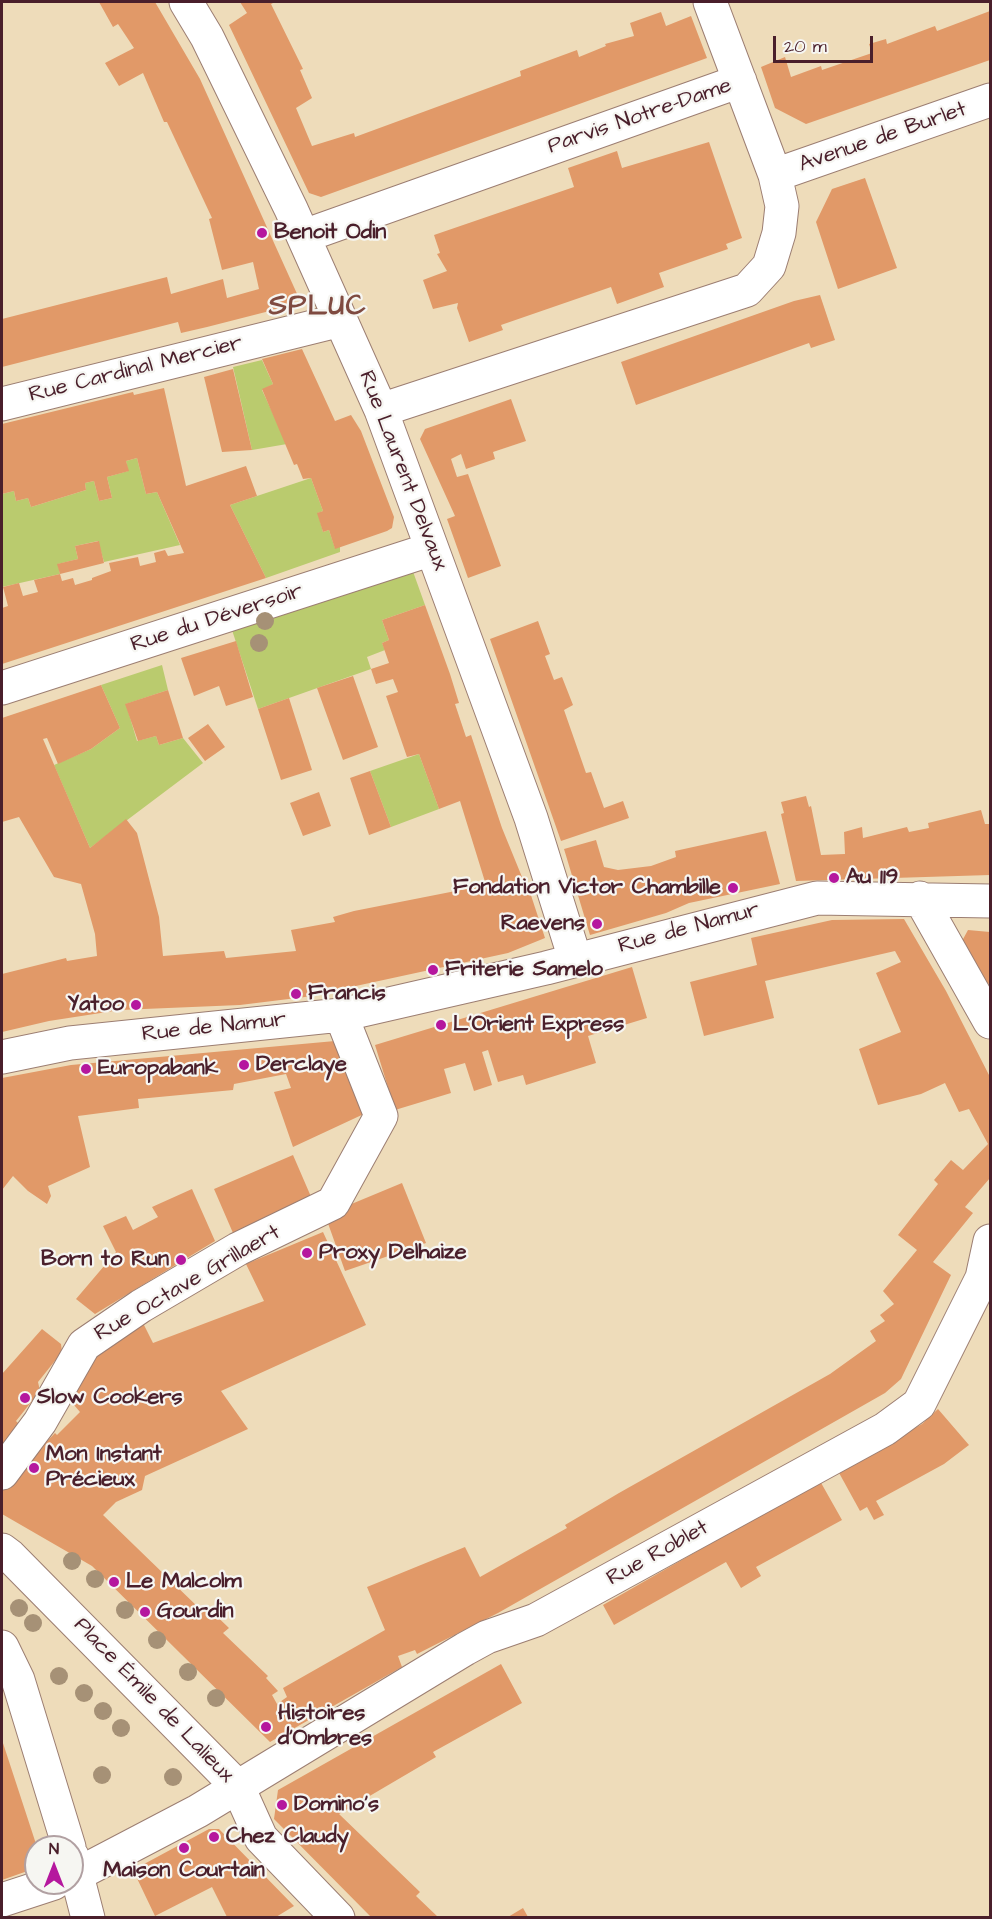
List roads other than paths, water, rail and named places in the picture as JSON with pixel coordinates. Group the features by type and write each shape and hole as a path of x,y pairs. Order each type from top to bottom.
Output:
{"street":[{"name":"Rue Laurent Delvaux","path":"186,2 207,38 304,236 381,410 531,818 575,959"},
{"path":"710,2 740,81"},
{"name":"Parvis Notre-Dame","path":"304,236 740,81 775,175 782,206 779,233 769,266 747,290 381,410"},
{"name":"Avenue de Burlet","path":"775,175 990,100"},
{"name":"Rue Cardinal Mercier","path":"2,404 341,320"},
{"name":"Rue du Déversoir","path":"2,688 432,549"},
{"name":"Rue de Namur","path":"2,1058 70,1043 341,1015 575,959 796,901 816,898 920,898 990,902"},
{"path":"920,898 990,1022"},
{"name":"Rue Octave Grillaert","path":"2,1473 40,1422 84,1345 141,1306 238,1250 333,1203 381,1116 341,1015"},
{"name":"Rue Roblet","path":"238,1787 465,1649 487,1637 536,1620 875,1434 919,1404 982,1278 990,1240"},
{"name":"Place Émile de Lalieux","path":"2,1550 238,1787 84,1861"},
{"path":"2,1647 18,1680 60,1835"},
{"path":"238,1787 261,1838 338,1917"},
{"name":"Place Émile de Lalieux","path":"2,1900 24,1889"},
{"path":"79,1895 88,1917"}],"place":[{"name":"Benoit Odin","path":"262,233"},
{"name":"Au 119","path":"834,878"},
{"name":"Fondation Victor Chambille","path":"733,888"},
{"name":"Raevens","path":"597,924"},
{"name":"Friterie Samelo","path":"433,970"},
{"name":"Francis","path":"296,994"},
{"name":"Yatoo","path":"136,1005"},
{"name":"L'Orient Express","path":"441,1025"},
{"name":"Derclaye","path":"244,1065"},
{"name":"Europabank","path":"86,1069"},
{"name":"Proxy Delhaize","path":"307,1253"},
{"name":"Born to Run","path":"181,1260"},
{"name":"Slow Cookers","path":"25,1398"},
{"name":"Mon Instant Précieux","path":"34,1468"},
{"name":"Le Malcolm","path":"114,1582"},
{"name":"Gourdin","path":"145,1612"},
{"name":"Histoires d'Ombres","path":"266,1727"},
{"name":"Domino's","path":"282,1805"},
{"name":"Chez Claudy","path":"214,1837"},
{"name":"Maison Courtain","path":"184,1848"}],"district":[{"name":"SPLUC","path":"318,308"}]}
